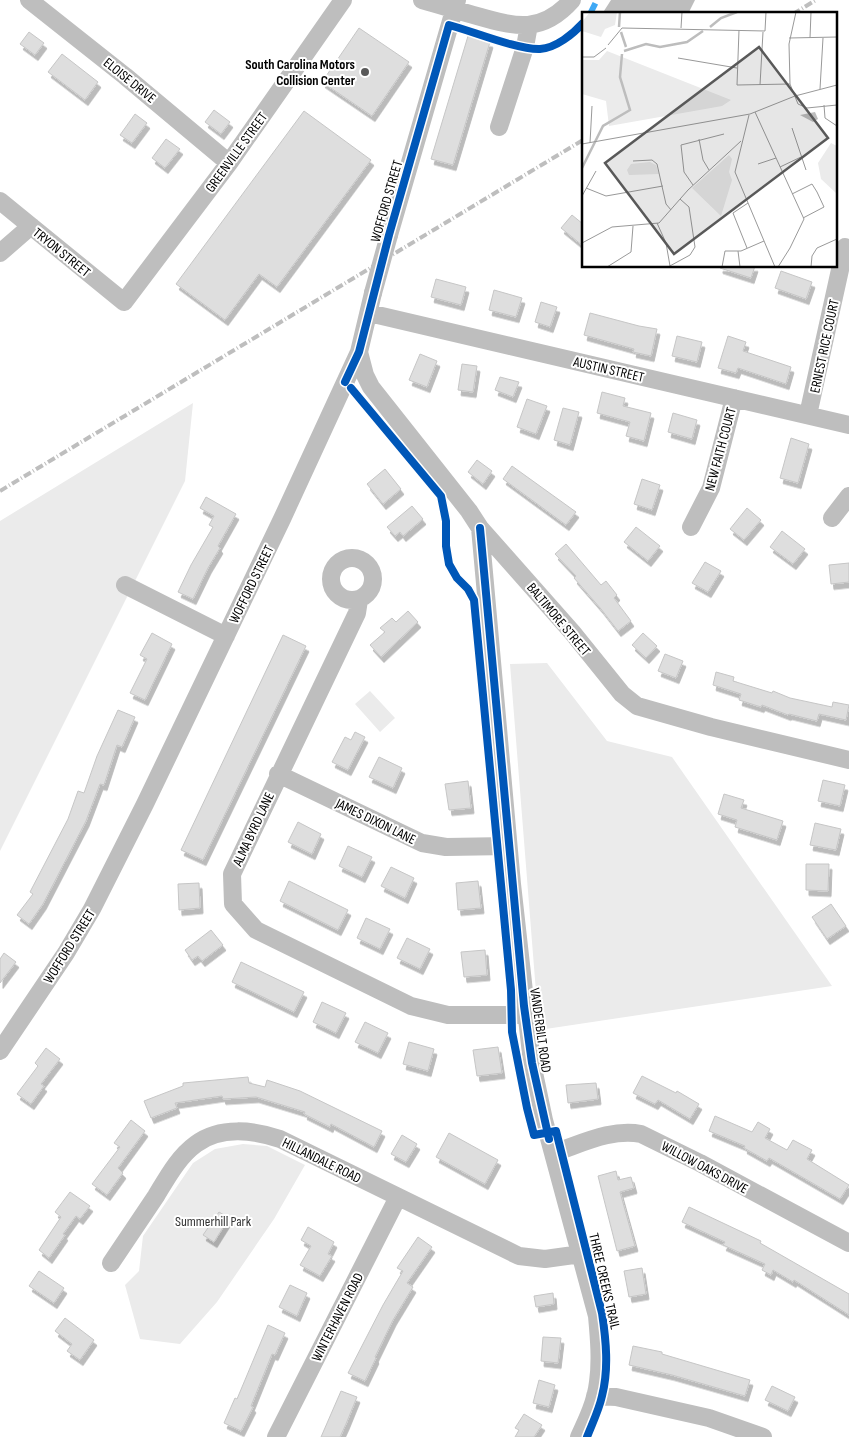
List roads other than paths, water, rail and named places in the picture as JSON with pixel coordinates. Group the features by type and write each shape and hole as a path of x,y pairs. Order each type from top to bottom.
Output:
{"street":[{"name":"ELOISE DRIVE","path":"29,0 229,162"},
{"name":"GREENVILLE STREET","path":"124,302 229,162 344,0"},
{"path":"422,0 455,5 511,25 529,25 551,18 565,8 572,0"},
{"name":"WOFFORD STREET","path":"0,1052 66,953 92,909 226,636 359,352 389,235 455,5"},
{"path":"499,127 525,47 529,25"},
{"name":"TRYON STREET","path":"0,201 124,302"},
{"path":"0,253 31,226"},
{"name":"ERNEST RICE COURT","path":"808,415 843,246"},
{"name":"AUSTIN STREET","path":"369,313 849,425"},
{"name":"BALTIMORE STREET","path":"359,352 365,375 372,386 469,511 480,528 572,632 622,694 632,703 711,727 849,760"},
{"name":"NEW FAITH COURT","path":"691,527 711,488 734,398"},
{"path":"832,518 849,496"},
{"name":"VANDERBILT ROAD","path":"480,528 508,846 526,1015 536,1082 544,1120 598,1316 600,1350 598,1383 579,1437"},
{"path":"125,584 226,636"},
{"name":"ALMA BYRD LANE","path":"359,600 357,613 278,774 232,874 233,904 256,930 411,1006 448,1016 526,1015"},
{"name":"JAMES DIXON LANE","path":"278,774 422,843 446,847 508,846"},
{"name":"HILLANDALE ROAD","path":"111,1263 175,1166 196,1144 223,1133 237,1131 267,1134 519,1256 545,1259 580,1254"},
{"name":"WILLOW OAKS DRIVE","path":"553,1153 614,1134 632,1132 641,1134 692,1159 849,1243"},
{"name":"WINTERHAVEN ROAD","path":"276,1437 398,1197"},
{"path":"595,1396 616,1397 710,1418 763,1437"}],"railway":[{"path":"796,12 816,0"},
{"path":"0,491 582,141"}],"place":[{"name":"South Carolina Motors Collision Center","path":"365,72"}],"park label":[{"name":"Summerhill Park","path":"213,1221"}]}
